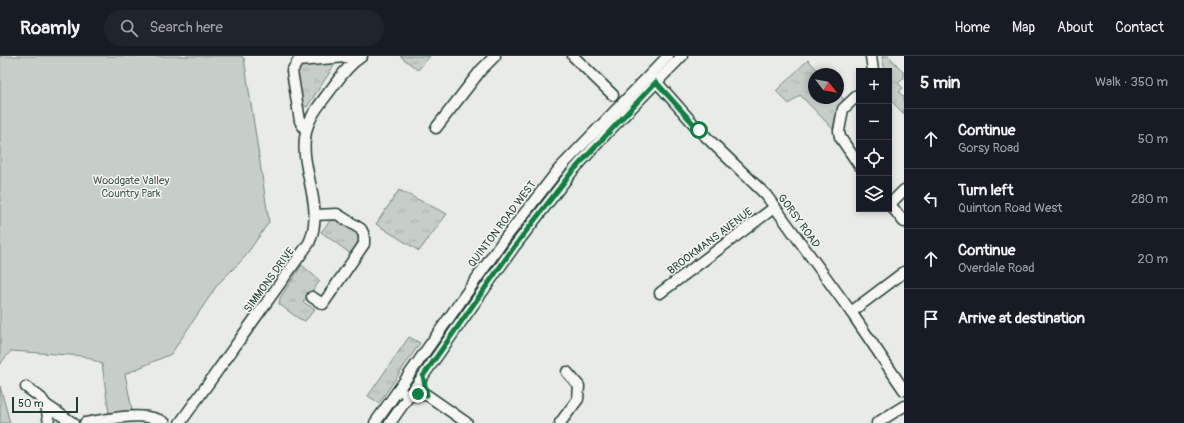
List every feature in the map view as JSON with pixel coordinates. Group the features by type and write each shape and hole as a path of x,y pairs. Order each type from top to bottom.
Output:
{"street":[{"path":"436,128 481,70 495,56"},
{"path":"573,56 613,95"},
{"name":"QUINTON ROAD WEST","path":"375,423 503,241 559,169 668,56"},
{"path":"390,423 514,247 571,173 629,110 682,56"},
{"path":"871,56 873,68"},
{"name":"SIMMONS DRIVE","path":"180,423 306,248 314,234 315,215 306,151 306,131 315,112 343,73 360,57"},
{"name":"SIMMONS DRIVE","path":"306,131 300,121 292,71 298,61 360,57"},
{"path":"640,84 645,84 652,78 656,82"},
{"name":"GORSY ROAD","path":"656,82 699,130 766,195 851,312 904,390"},
{"path":"613,95 631,93"},
{"path":"613,95 610,115 614,120 624,110 629,110"},
{"path":"856,97 843,109 839,131 840,137 856,161"},
{"path":"892,201 904,190"},
{"name":"BROOKMANS AVENUE","path":"660,293 775,207"},
{"path":"892,208 904,222"},
{"path":"312,296 322,304 364,244 364,235 361,229 337,214 315,215"},
{"path":"851,312 904,272"},
{"path":"412,369 423,376 427,395"},
{"path":"560,423 578,399 579,386 567,372"},
{"path":"26,388 73,423"},
{"path":"399,389 409,396 427,395 467,423"},
{"path":"46,404 49,423"},
{"path":"877,423 904,406"},
{"path":"85,423 115,418 152,416 166,423"}],"green space":[{"name":"Woodgate Valley Country Park","path":"0,56 241,56 244,58 269,222 244,258 218,284 171,354 125,374 132,410 109,414 102,364 84,356 11,351 0,364"},
{"path":"400,56 430,56 418,70"},
{"path":"882,56 889,56 904,73 904,78 898,83 903,88 899,92 904,97 904,114 892,102 892,68 884,68"},
{"path":"808,60 815,68 808,68 808,103 800,95 789,104 776,91"},
{"path":"337,61 307,107 303,105 297,71 301,65"},
{"path":"809,104 841,104 837,110 833,129"},
{"path":"600,130 603,132 421,371 420,368 508,242 560,175"},
{"path":"399,190 447,214 419,251 376,224"},
{"path":"337,219 357,234 359,240 351,254 321,232 330,221"},
{"path":"302,265 320,281 303,302 315,309 305,321 298,318 279,304 280,298"},
{"path":"409,337 420,343 379,403 368,396"},
{"path":"0,386 10,423 0,423"}],"route":[{"path":"418,394 427,395 423,376 514,247 571,173 656,82 699,130"}]}
